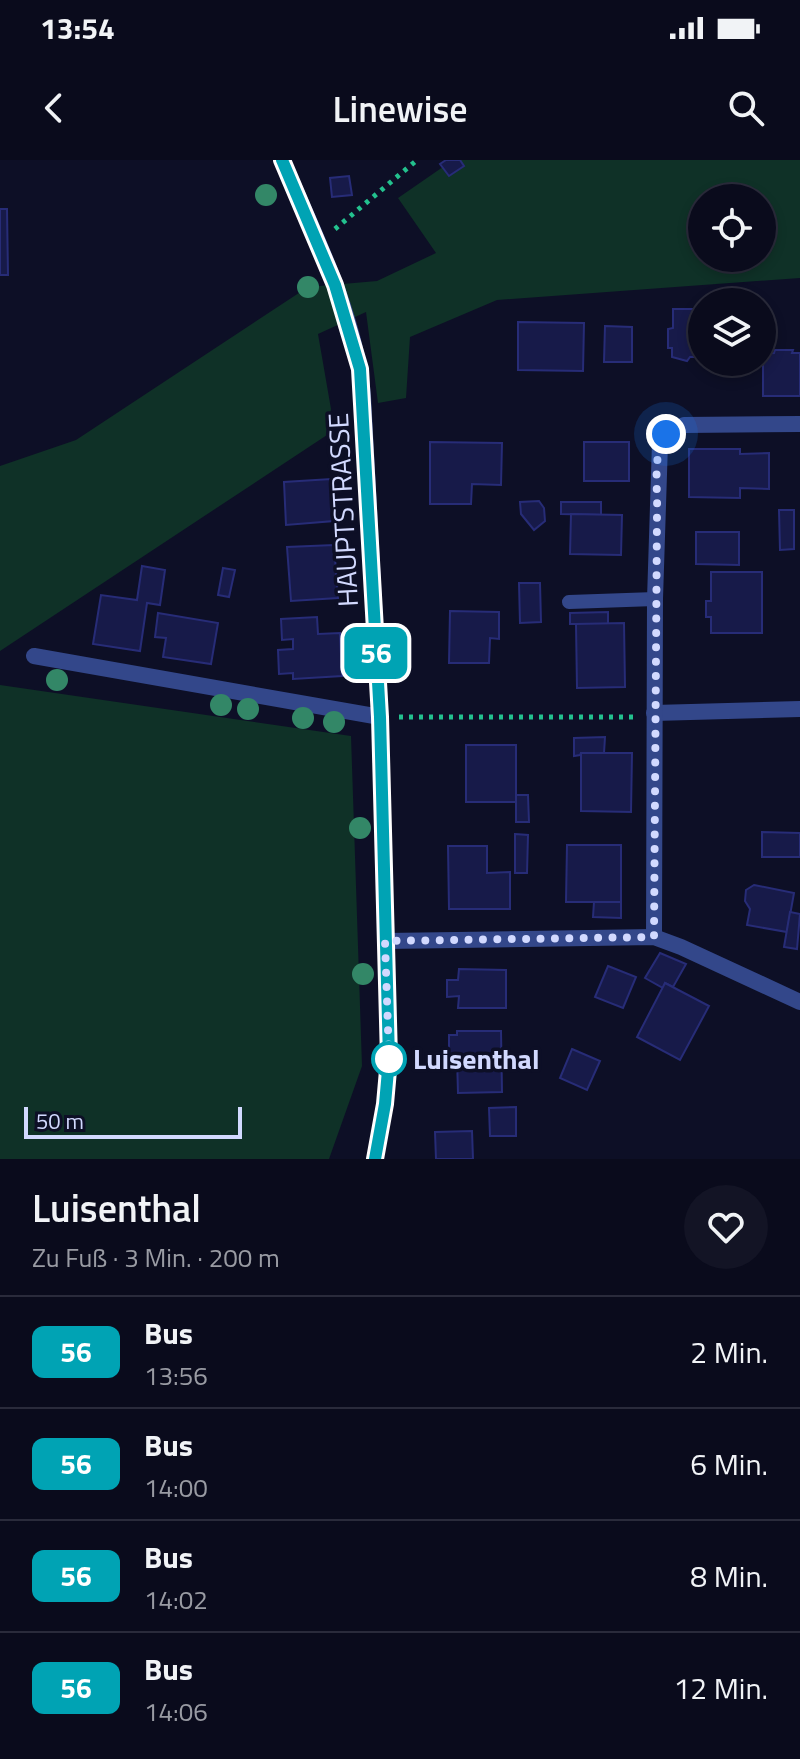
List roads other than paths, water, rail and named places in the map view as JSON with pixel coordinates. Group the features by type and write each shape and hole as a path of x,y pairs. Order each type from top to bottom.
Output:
{"street":[{"name":"HAUPTSTRASSE","path":"282,160 335,285 360,369 363,396 380,717 389,1059 375,1159"},
{"path":"654,937 655,599 660,443 675,427 684,425 800,424"},
{"path":"34,656 380,717"},
{"path":"654,715 800,709"},
{"path":"385,941 654,937 800,1002"}],"lane":[{"path":"569,602 655,599"}],"place":[{"name":"Luisenthal","path":"389,1059"}]}
